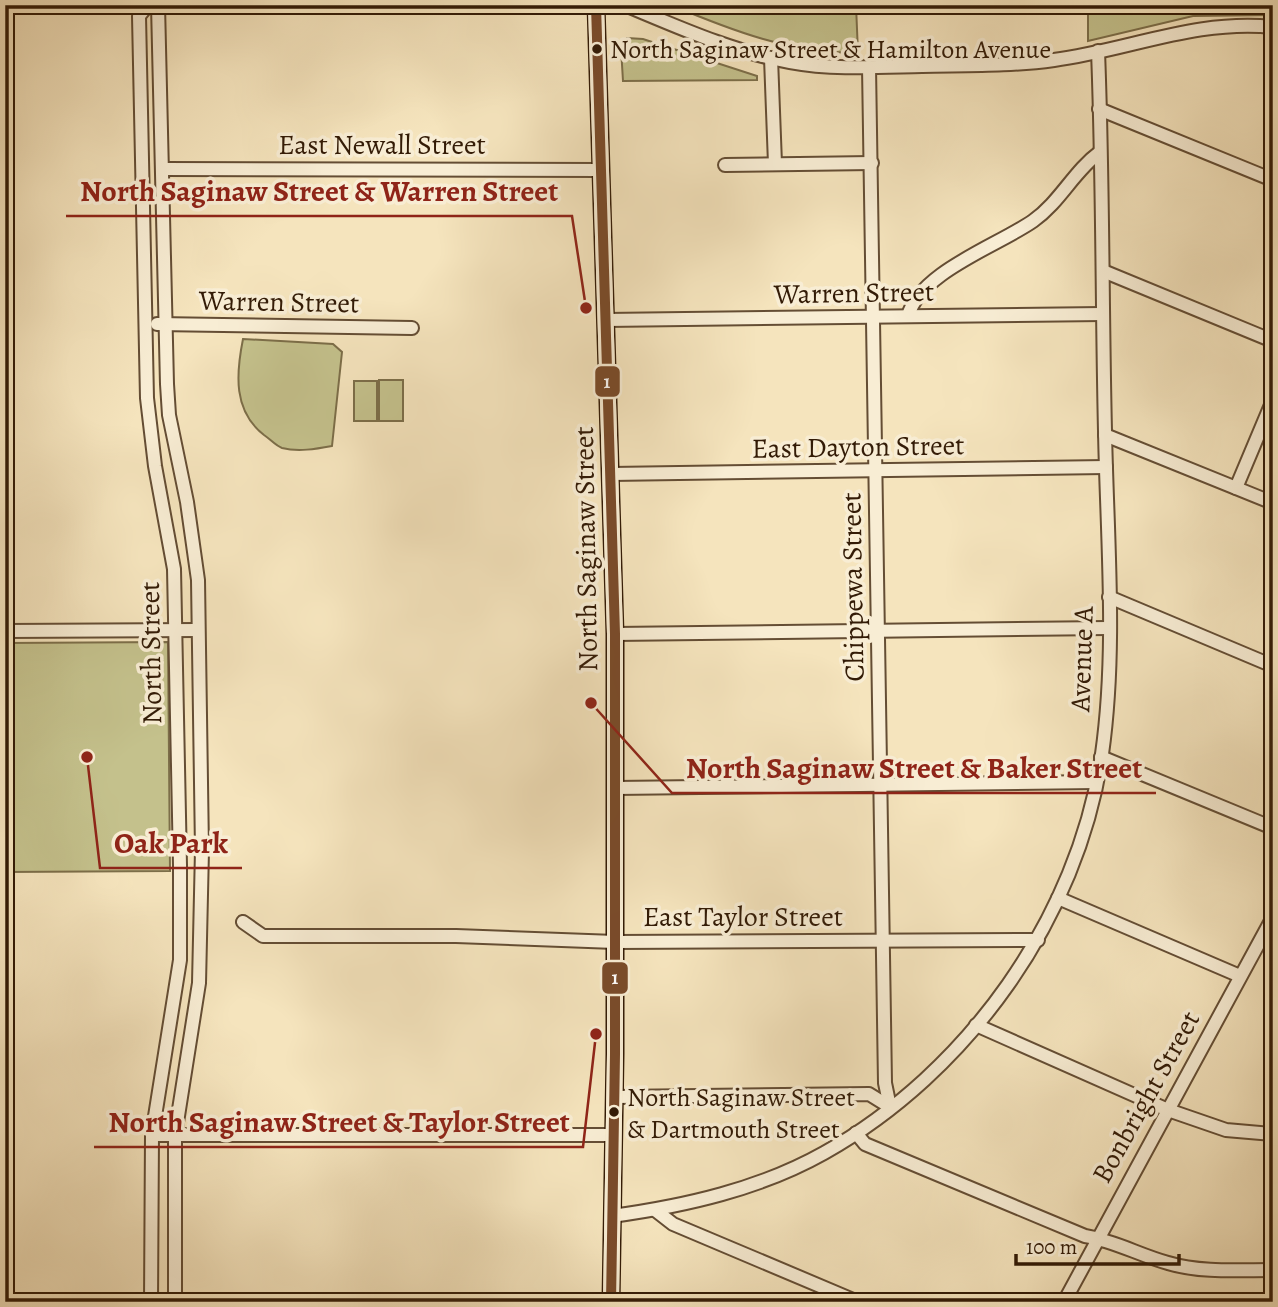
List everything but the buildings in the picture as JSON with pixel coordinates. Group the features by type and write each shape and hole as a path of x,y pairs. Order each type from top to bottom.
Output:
{"main road":[{"name":"North Saginaw Street","path":"596,5 615,634 615,1097 611,1302"}],"street":[{"name":"North Street","path":"148,5 139,16 147,398 155,466 170,537 175,630 180,886 180,960 152,1135 152,1302"},
{"name":"North Street","path":"158,5 169,415 194,543 202,885 199,983 175,1135 175,1302"},
{"path":"625,5 725,44 771,58 812,65 869,67 1033,62 1098,51 1192,29 1240,25 1273,27"},
{"name":"Avenue A","path":"612,1216 655,1210 742,1188 804,1163 856,1133 890,1107 926,1077 995,1004 1038,940 1076,857 1101,757 1108,628 1098,51"},
{"path":"771,58 775,164"},
{"name":"Chippewa Street","path":"869,67 882,940 885,1083 890,1107"},
{"path":"1099,108 1273,180"},
{"path":"908,316 911,303 937,279 1034,220 1060,197 1090,159 1100,152"},
{"path":"725,165 872,163"},
{"name":"East Newall Street","path":"163,169 601,170"},
{"path":"1103,271 1273,341"},
{"name":"Warren Street","path":"606,320 1103,314"},
{"name":"Warren Street","path":"145,323 412,328"},
{"path":"1236,488 1273,400"},
{"path":"1105,435 1273,503"},
{"name":"East Dayton Street","path":"611,474 1106,467"},
{"path":"1108,597 1273,666"},
{"path":"615,634 1108,628"},
{"path":"5,631 198,630"},
{"path":"1101,757 1273,828"},
{"path":"615,788 1096,782"},
{"path":"180,886 202,885"},
{"path":"1058,898 1240,976"},
{"name":"Bonbright Street","path":"1064,1302 1273,917"},
{"name":"East Taylor Street","path":"243,922 263,936 456,936 615,942 1038,940"},
{"path":"976,1025 1168,1110 1226,1130 1273,1134"},
{"path":"615,1097 869,1094 890,1107"},
{"path":"856,1133 865,1144 1084,1236 1098,1238 1169,1264 1201,1269 1273,1270"},
{"path":"152,1135 614,1135"},
{"path":"655,1210 673,1224 858,1302"}],"shaded area":[{"path":"671,5 856,5 858,53 785,45 739,32"},
{"path":"1088,5 1273,5 1273,15 1193,16 1088,41"},
{"path":"627,38 643,39 757,76 757,80 623,81 621,48"},
{"path":"243,339 333,344 342,352 332,446 301,450 282,448 254,425 247,415 239,391"},
{"path":"379,380 403,380 403,421 379,421"},
{"path":"354,381 377,381 377,421 354,421"},
{"path":"168,642 170,871 5,872 5,643"}],"transit line":[{"name":"1","path":"596,5 615,634 615,1054 611,1302"}],"place":[{"name":"North Saginaw Street & Hamilton Avenue","path":"597,49"},
{"name":"North Saginaw Street & Warren Street","path":"586,308"},
{"name":"North Saginaw Street & Baker Street","path":"591,703"},
{"name":"Oak Park","path":"87,757"},
{"name":"North Saginaw Street & Taylor Street","path":"596,1034"},
{"name":"North Saginaw Street & Dartmouth Street","path":"614,1112"}]}
